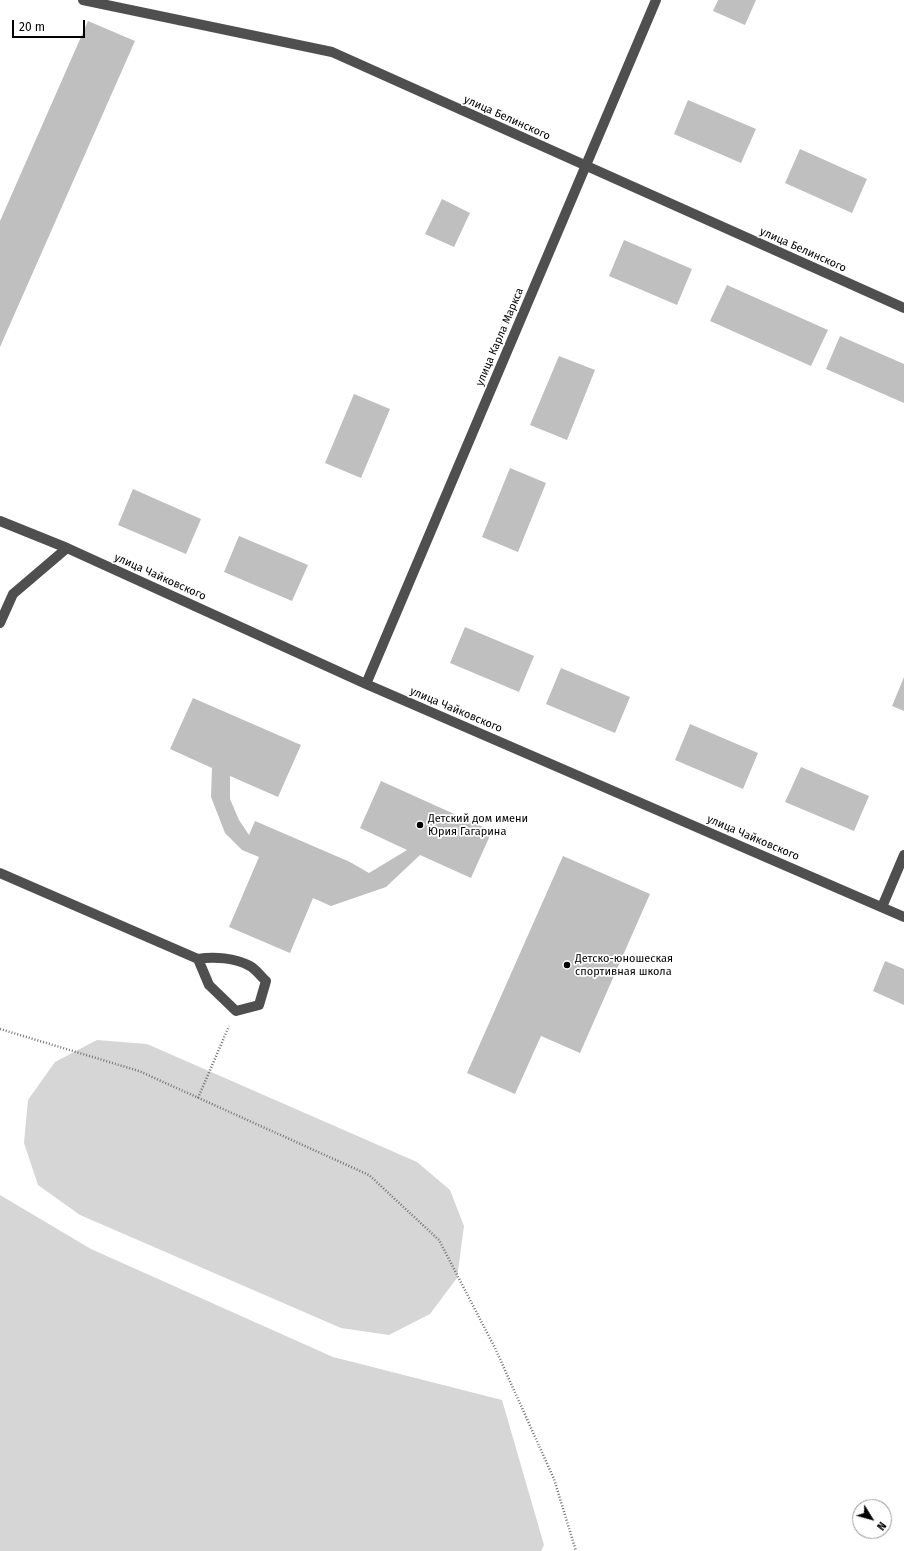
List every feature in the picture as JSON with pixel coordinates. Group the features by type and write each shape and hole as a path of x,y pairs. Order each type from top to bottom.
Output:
{"street":[{"name":"улица Белинского","path":"83,0 332,52 904,308"},
{"name":"улица Карла Маркса","path":"366,684 656,0"},
{"name":"улица Чайковского","path":"0,521 67,548 366,684 904,917"},
{"path":"0,623 14,594 67,548"},
{"path":"882,907 904,855"},
{"path":"0,873 198,959 209,957 234,961 251,966 266,981 259,1005 236,1011 209,985 198,959"}],"path":[{"path":"198,1098 236,1011"},
{"path":"0,1029 138,1071 369,1175 439,1240 495,1348 554,1479 576,1551"}],"shaded area":[{"path":"97,1040 147,1044 417,1162 450,1190 464,1226 457,1278 430,1314 389,1335 341,1328 80,1215 38,1185 24,1143 28,1100 55,1062"},
{"path":"0,1195 91,1249 333,1357 502,1400 544,1545 541,1551 0,1551"}],"building":[{"path":"718,0 756,0 745,25 713,11"},
{"path":"88,21 135,41 0,347 0,221"},
{"path":"688,100 756,129 741,163 674,134"},
{"path":"800,149 867,179 852,213 785,183"},
{"path":"442,199 470,213 454,247 425,234"},
{"path":"624,240 692,269 677,305 609,276"},
{"path":"727,285 828,330 811,366 710,321"},
{"path":"840,336 904,364 904,403 826,369"},
{"path":"559,356 595,370 567,440 530,425"},
{"path":"354,394 390,409 361,478 325,463"},
{"path":"510,468 546,483 518,552 482,537"},
{"path":"133,489 201,519 186,554 118,525"},
{"path":"239,536 308,565 292,601 224,572"},
{"path":"465,627 534,656 519,692 450,663"},
{"path":"561,668 630,697 615,733 546,704"},
{"path":"904,677 904,711 892,706"},
{"name":"Детский дом имени Юрия Гагарина","path":"193,698 301,745 278,797 230,776 230,799 239,820 249,835 255,821 350,862 369,873 407,850 360,828 381,781 492,831 471,878 420,855 386,887 331,906 313,898 290,953 229,927 259,857 242,850 225,833 211,797 212,768 170,749"},
{"path":"690,724 758,753 743,789 675,760"},
{"path":"801,767 869,796 854,831 785,802"},
{"name":"Детско-юношеская спортивная школа","path":"563,856 650,894 580,1053 541,1036 515,1094 467,1073"},
{"path":"885,961 904,969 904,1005 873,991"}],"place":[{"name":"Детский дом имени Юрия Гагарина","path":"420,825"},
{"name":"Детско-юношеская спортивная школа","path":"567,965"}]}
